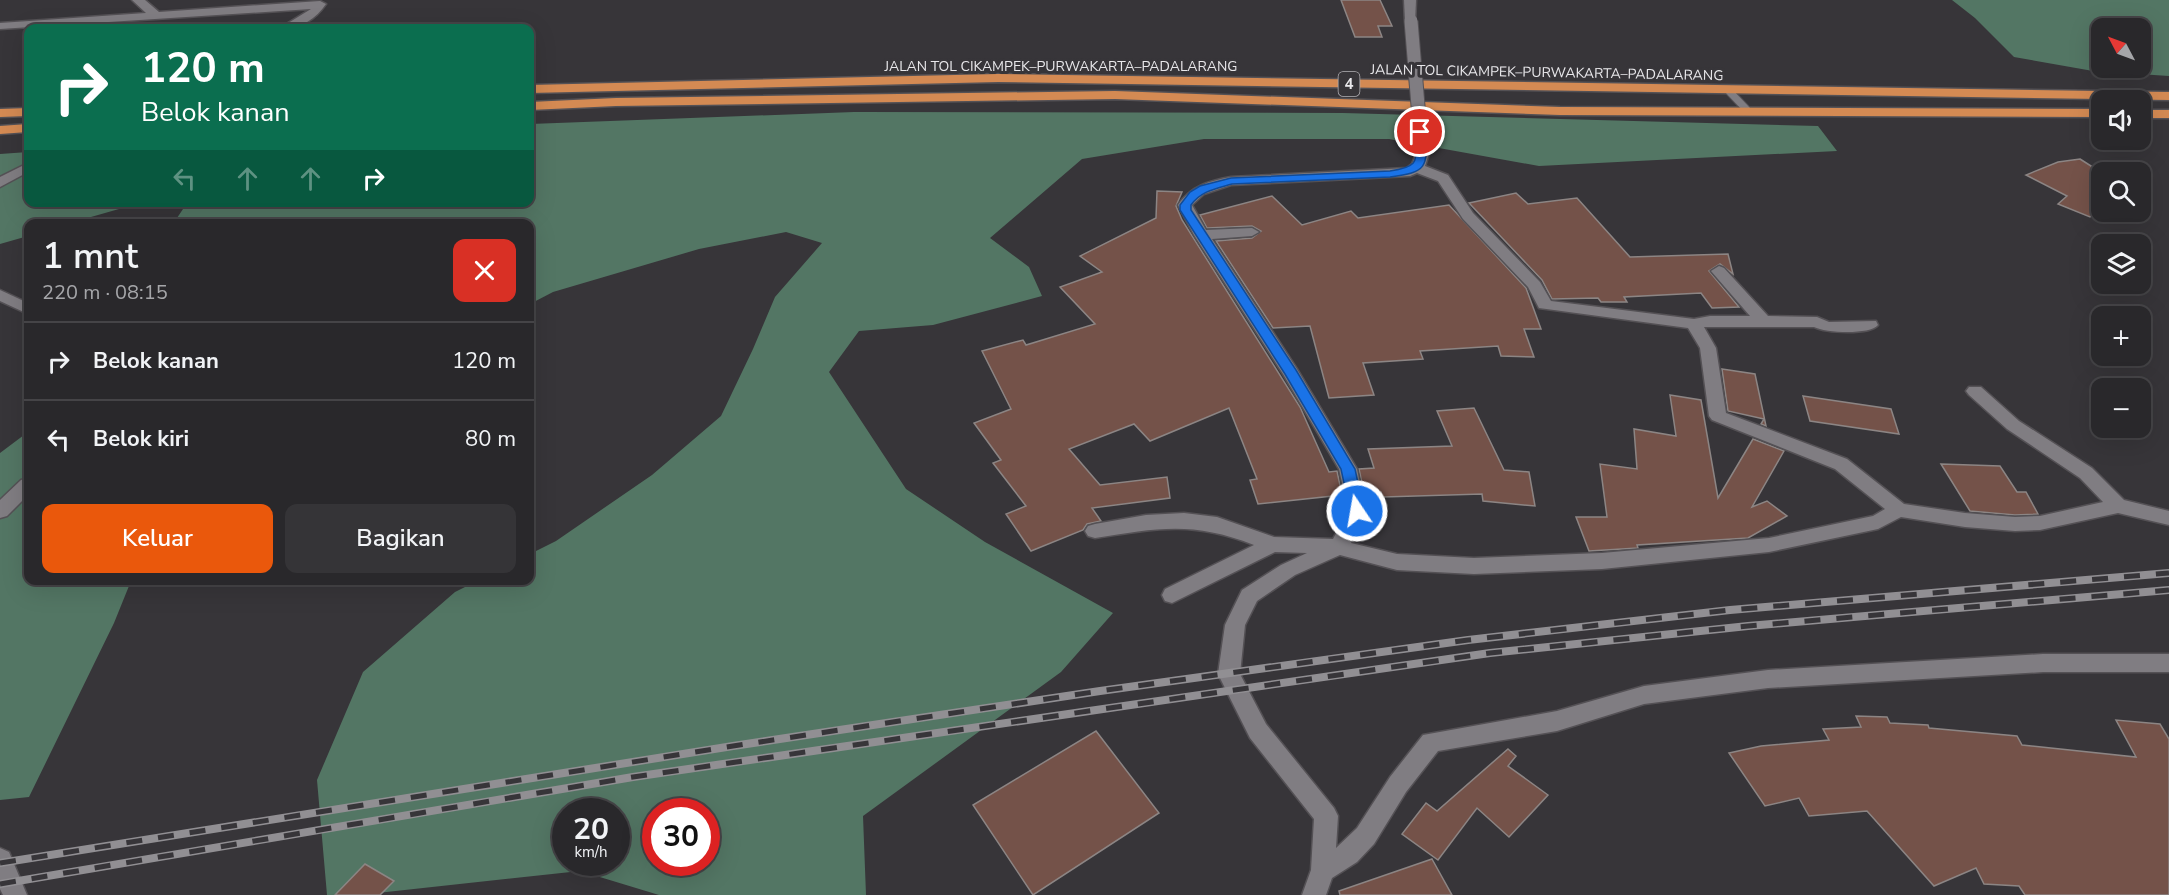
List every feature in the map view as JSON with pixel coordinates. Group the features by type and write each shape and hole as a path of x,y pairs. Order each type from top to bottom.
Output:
{"highway":[{"name":"JALAN TOL CIKAMPEK–PURWAKARTA–PADALARANG","path":"534,89 722,82 998,78 2169,96"},
{"name":"JALAN TOL CIKAMPEK–PURWAKARTA–PADALARANG","path":"534,106 616,102 1115,95 1560,111 2091,113"},
{"path":"0,114 24,112"},
{"path":"2151,114 2169,114"},
{"path":"0,130 24,128"}],"street":[{"path":"138,0 158,17"},
{"path":"1410,0 1419,161"},
{"path":"35,24 320,6"},
{"path":"292,24 320,6"},
{"path":"0,26 24,25"},
{"path":"1314,895 1323,870 1326,816 1258,731 1229,674 1235,625 1248,596 1288,570 1339,547 1357,511 1348,469 1291,373 1201,235 1185,205 1193,194 1215,184 1251,179 1390,174 1419,161"},
{"path":"1419,161 1443,178 1468,216 1535,285 1545,305 1694,324 1710,321 1817,322 1827,327 1869,325"},
{"path":"0,183 24,169"},
{"path":"1201,235 1252,232"},
{"path":"1719,271 1764,322"},
{"path":"0,295 24,307"},
{"path":"1694,324 1708,348 1718,416 1841,464 1899,510 1965,520 2015,524 2040,523 2118,506 2169,518"},
{"path":"1975,391 2013,425 2086,473 2118,506"},
{"path":"0,511 24,489"},
{"path":"1095,531 1168,520 1198,521 1230,528 1273,544 1339,547 1397,562 1474,566 1602,561 1769,545 1878,522 1899,510"},
{"path":"1172,596 1273,544"},
{"path":"1323,870 1344,859 1373,830 1395,791 1431,742 1557,721 1644,695 1768,679 2043,663 2169,663"},
{"path":"0,860 15,895"}],"lane":[{"path":"1727,89 1748,111"}],"green space":[{"path":"1952,0 2169,0 2169,76 2151,75 2151,18 2091,18 2091,71 2014,57 1975,18"},
{"path":"854,112 1343,113 1818,126 1837,151 1539,166 1389,139 1204,139 1082,159 990,238 1029,267 1042,296 933,325 859,331 829,372 906,489 985,542 1113,613 1061,672 863,816 866,895 659,895 596,876 630,876 630,798 552,798 552,874 359,895 327,895 317,780 363,672 455,592 469,585 534,585 534,552 556,541 652,475 721,416 775,297 822,243 786,232 699,249 553,292 534,302 534,219 176,219 184,207 534,207 534,124"},
{"path":"24,152 24,207 126,207 84,219 24,219 24,237 0,244 0,154"},
{"path":"24,435 24,585 129,585 114,623 29,797 0,800 0,453"}],"building":[{"path":"1341,0 1380,0 1392,26 1378,26 1382,37 1355,37"},
{"path":"2080,159 2091,166 2090,217 2058,204 2067,196 2026,175 2058,162"},
{"path":"1157,191 1182,192 1176,206 1182,220 1300,407 1329,472 1337,471 1342,495 1258,504 1250,480 1257,479 1229,408 1150,441 1134,424 1069,449 1100,485 1167,477 1170,498 1092,508 1101,521 1087,524 1083,530 1031,551 1006,514 1026,506 993,463 1001,460 974,423 1011,409 982,351 1023,340 1026,345 1095,324 1060,287 1102,272 1080,256 1156,218"},
{"path":"1516,193 1528,204 1577,198 1630,257 1728,254 1733,274 1720,264 1709,271 1739,307 1712,308 1701,293 1624,297 1627,302 1601,302 1598,298 1552,299 1542,280 1469,203"},
{"path":"1272,196 1302,225 1351,211 1358,218 1449,205 1526,288 1541,329 1524,329 1534,357 1501,356 1498,346 1420,351 1423,359 1363,363 1374,395 1329,398 1310,326 1273,328 1216,241 1252,238 1261,231 1252,226 1207,228 1200,215"},
{"path":"1722,369 1755,374 1766,426 1761,424 1764,419 1728,411"},
{"path":"1670,395 1701,400 1718,498 1753,439 1784,451 1752,507 1767,501 1787,516 1748,538 1637,545 1638,548 1589,551 1576,517 1607,517 1600,464 1637,469 1634,429 1676,436"},
{"path":"1803,396 1891,409 1899,434 1810,421"},
{"path":"1474,408 1504,470 1529,472 1535,506 1483,501 1482,494 1383,497 1381,492 1364,493 1359,469 1374,468 1368,449 1452,446 1437,411"},
{"path":"1941,464 2000,466 2017,492 2026,492 2038,514 2015,515 1970,511"},
{"path":"1856,716 1887,717 1890,723 1928,725 1929,728 2017,736 2022,745 2136,757 2116,720 2160,724 2169,739 2169,895 2025,895 2019,886 1984,884 1976,868 1934,886 1867,811 1809,816 1799,798 1765,806 1729,753 1761,746 1829,740 1823,729 1861,727"},
{"path":"1096,731 1159,813 1033,895 973,805"},
{"path":"1508,749 1516,756 1508,766 1548,795 1509,837 1477,808 1438,860 1402,834 1426,803 1437,811"},
{"path":"1432,859 1452,895 1340,895 1339,891"},
{"path":"365,864 394,881 380,895 335,895"}],"railway":[{"path":"0,863 733,746 1100,691 1468,640 1730,610 2169,573"},
{"path":"0,884 633,777 1490,653 1748,626 2169,590"}],"route":[{"path":"1357,511 1348,469 1291,373 1201,235 1185,205 1193,194 1215,184 1231,181 1412,171 1418,166 1422,154 1420,132"}]}
